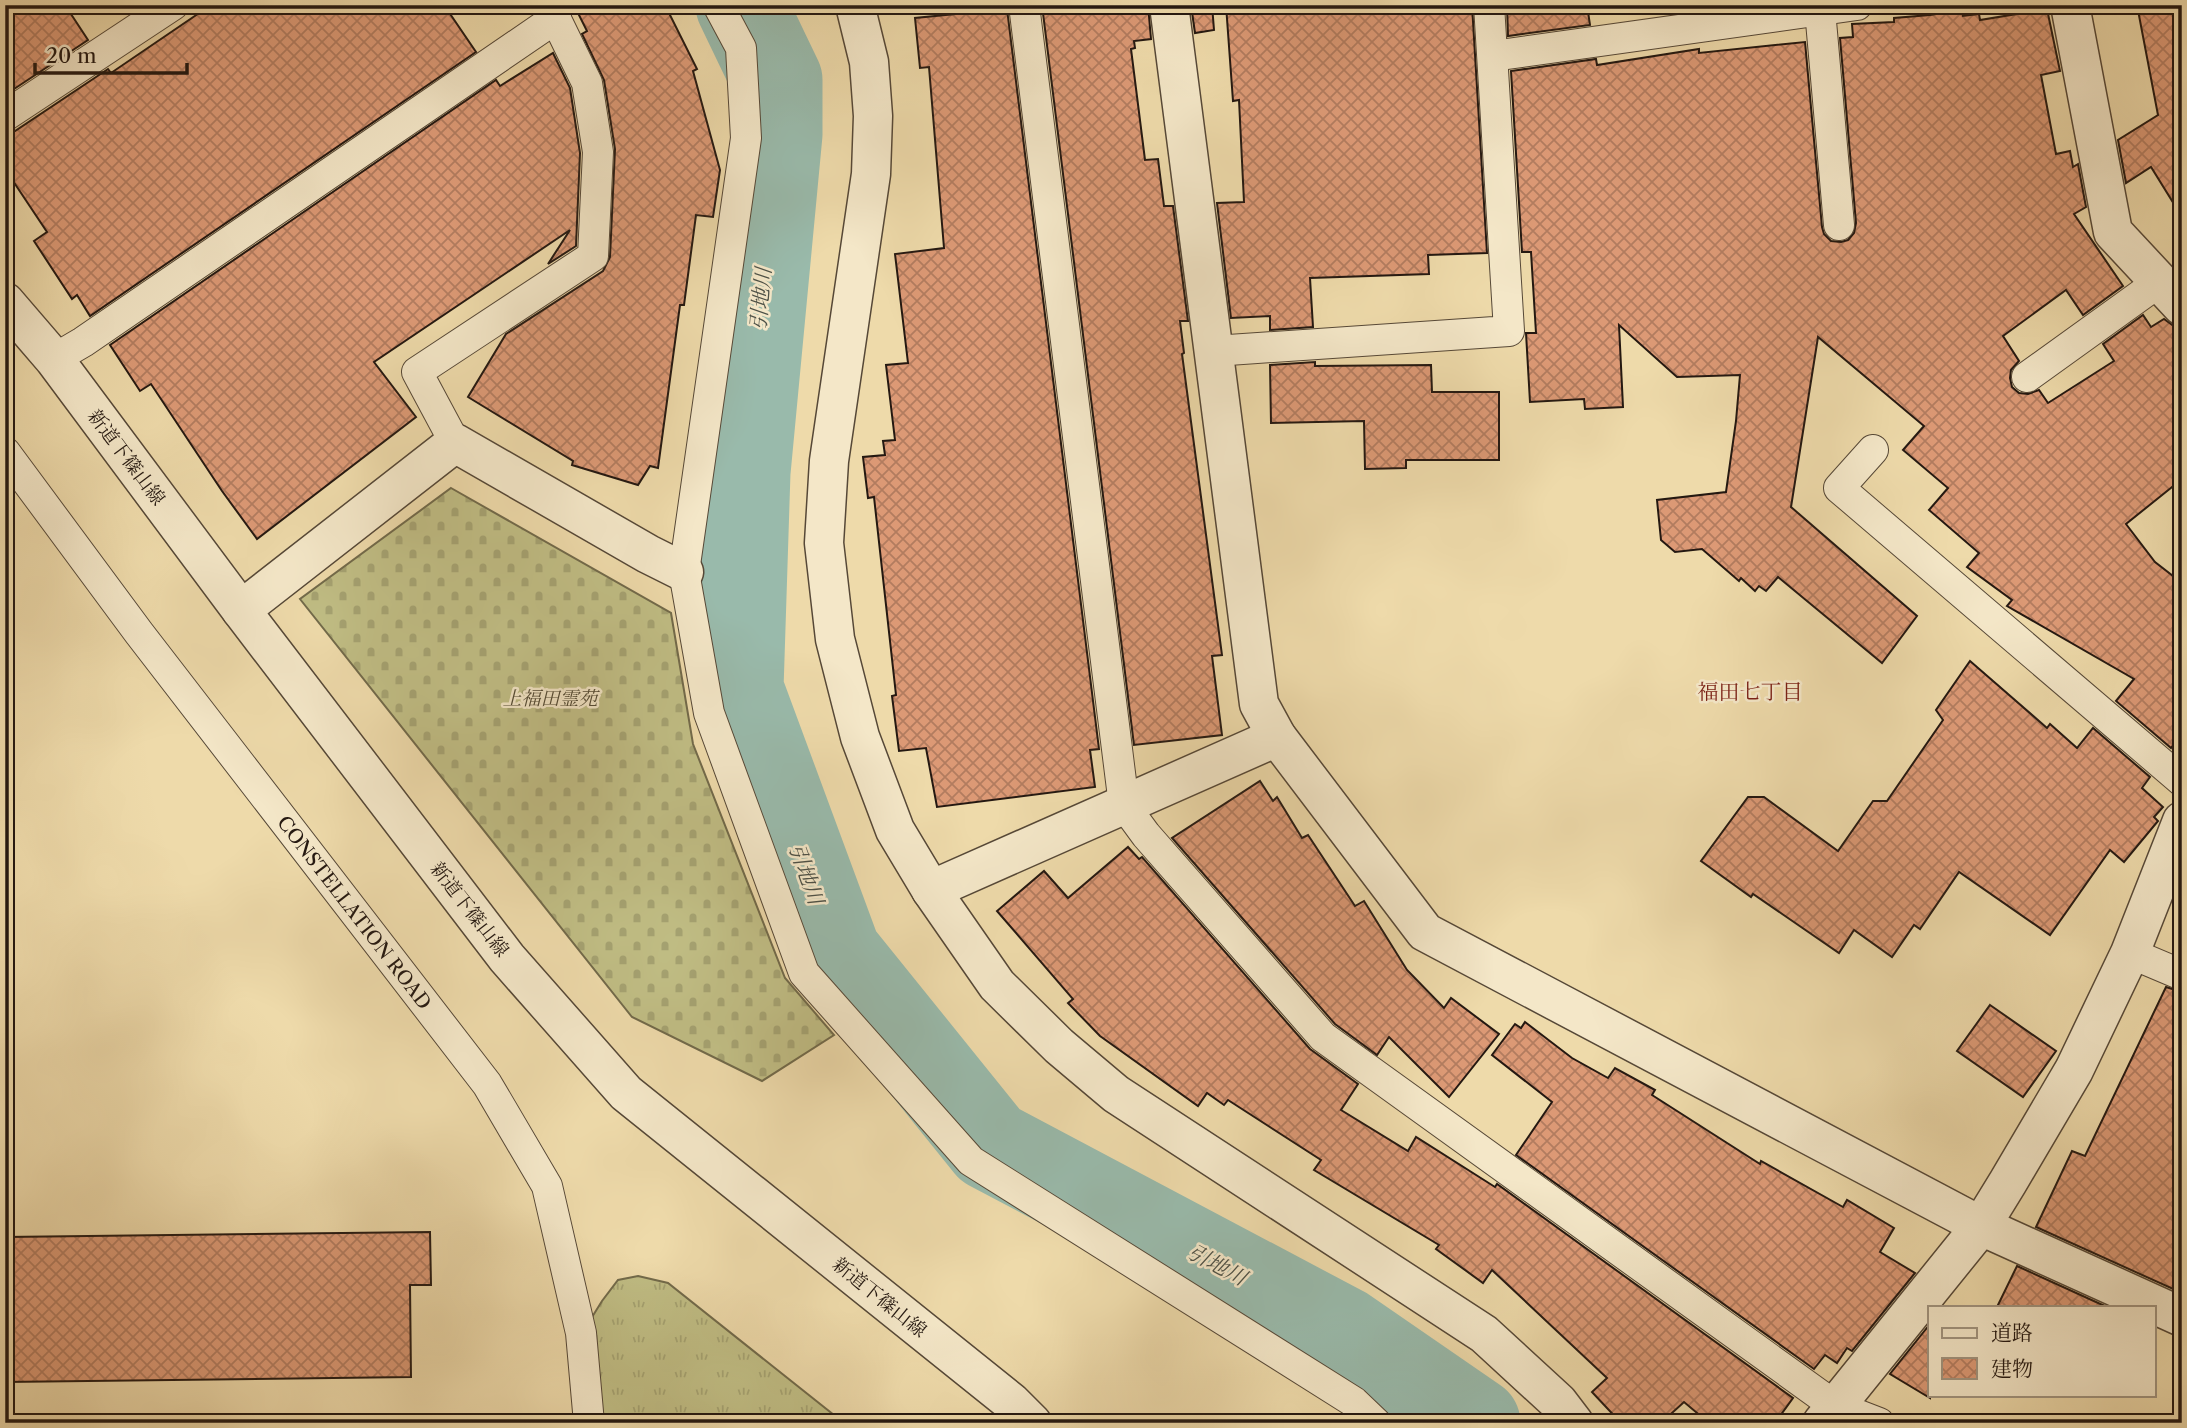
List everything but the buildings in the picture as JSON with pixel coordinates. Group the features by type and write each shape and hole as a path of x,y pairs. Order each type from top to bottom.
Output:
{"street":[{"path":"855,5 869,62 873,116 871,174 829,461 824,543 835,639 860,737 895,830 931,890 997,985 1059,1046 1116,1094 1483,1334 1558,1402 1574,1423"},
{"path":"1169,5 1259,704 1277,737 1425,932 1981,1226 2182,1317"},
{"path":"2070,5 2113,232 2170,294"},
{"name":"新道下篠山線","path":"5,302 54,359 241,610 507,958 626,1093 1011,1402 1032,1423"},
{"path":"241,610 455,443 684,572"},
{"path":"931,890 1277,737"},
{"path":"1829,1414 1981,1226 2074,1070 2130,953 2182,821"}],"lane":[{"path":"5,116 173,5"},
{"path":"718,5 741,48 746,138 684,572 709,713 804,973 971,1161 1354,1402 1376,1423"},
{"path":"1024,5 1124,805 1146,835 1323,1037 1829,1414 1879,1423"},
{"path":"1214,351 1509,331 1489,5"},
{"path":"1493,56 1857,5"},
{"path":"1820,10 1839,225"},
{"path":"54,359 83,342 553,12 587,83 598,152 593,256 417,372 455,443"},
{"path":"2027,377 2170,294"},
{"path":"1873,450 1839,488 2182,781"},
{"name":"CONSTELLATION ROAD","path":"5,452 148,644 487,1084 547,1186 581,1332 589,1423"},
{"path":"2130,953 2182,975"}],"green space":[{"name":"上福田霊苑","path":"451,488 671,613 693,744 785,978 834,1035 762,1081 632,1017 300,599"},
{"path":"638,1276 668,1283 844,1423 601,1423 589,1322 618,1280"}],"waterway":[{"name":"引地川","path":"741,5 777,80 777,134 745,472 738,689 836,954 990,1145 1343,1332 1475,1423"}],"district":[{"name":"福田七丁目","path":"1750,692"}]}
